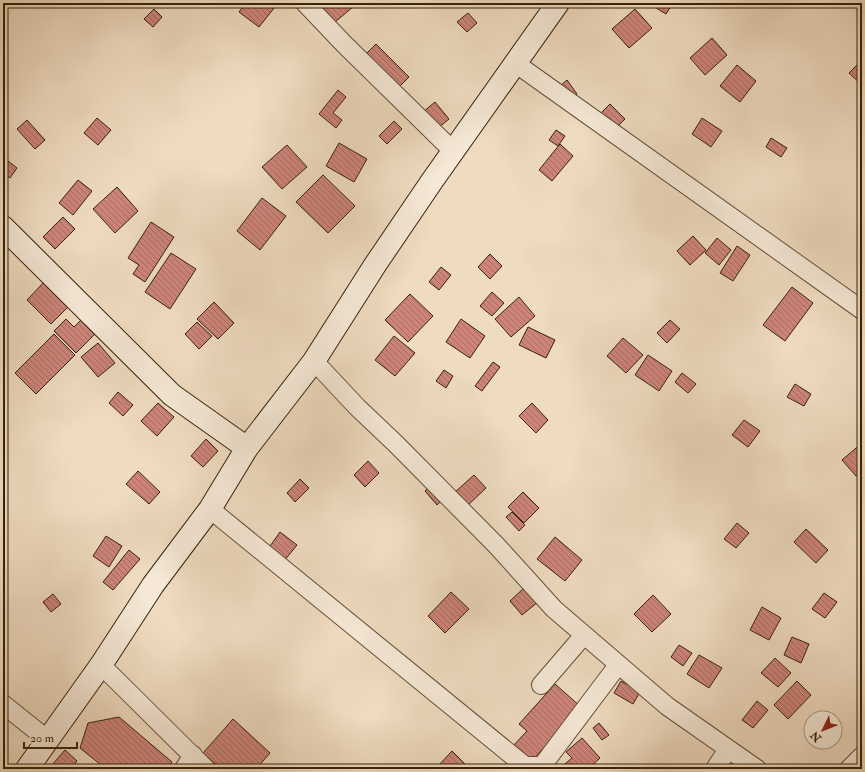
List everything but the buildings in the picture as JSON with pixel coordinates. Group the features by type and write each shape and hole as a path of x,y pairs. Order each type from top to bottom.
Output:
{"main road":[{"path":"27,769 101,665 153,585 210,509 248,448 314,361 375,265 558,3"},
{"path":"3,228 172,395 248,448"}],"street":[{"path":"305,3 344,44 453,152"},
{"path":"515,63 862,310"},
{"path":"314,361 356,407 396,444 496,545 554,609 667,706 757,769"},
{"path":"210,509 525,766 542,766 618,665"},
{"path":"541,685 584,635"},
{"path":"101,665 188,762 206,769"},
{"path":"3,704 48,740"},
{"path":"715,769 728,749"},
{"path":"850,769 862,756"}]}
